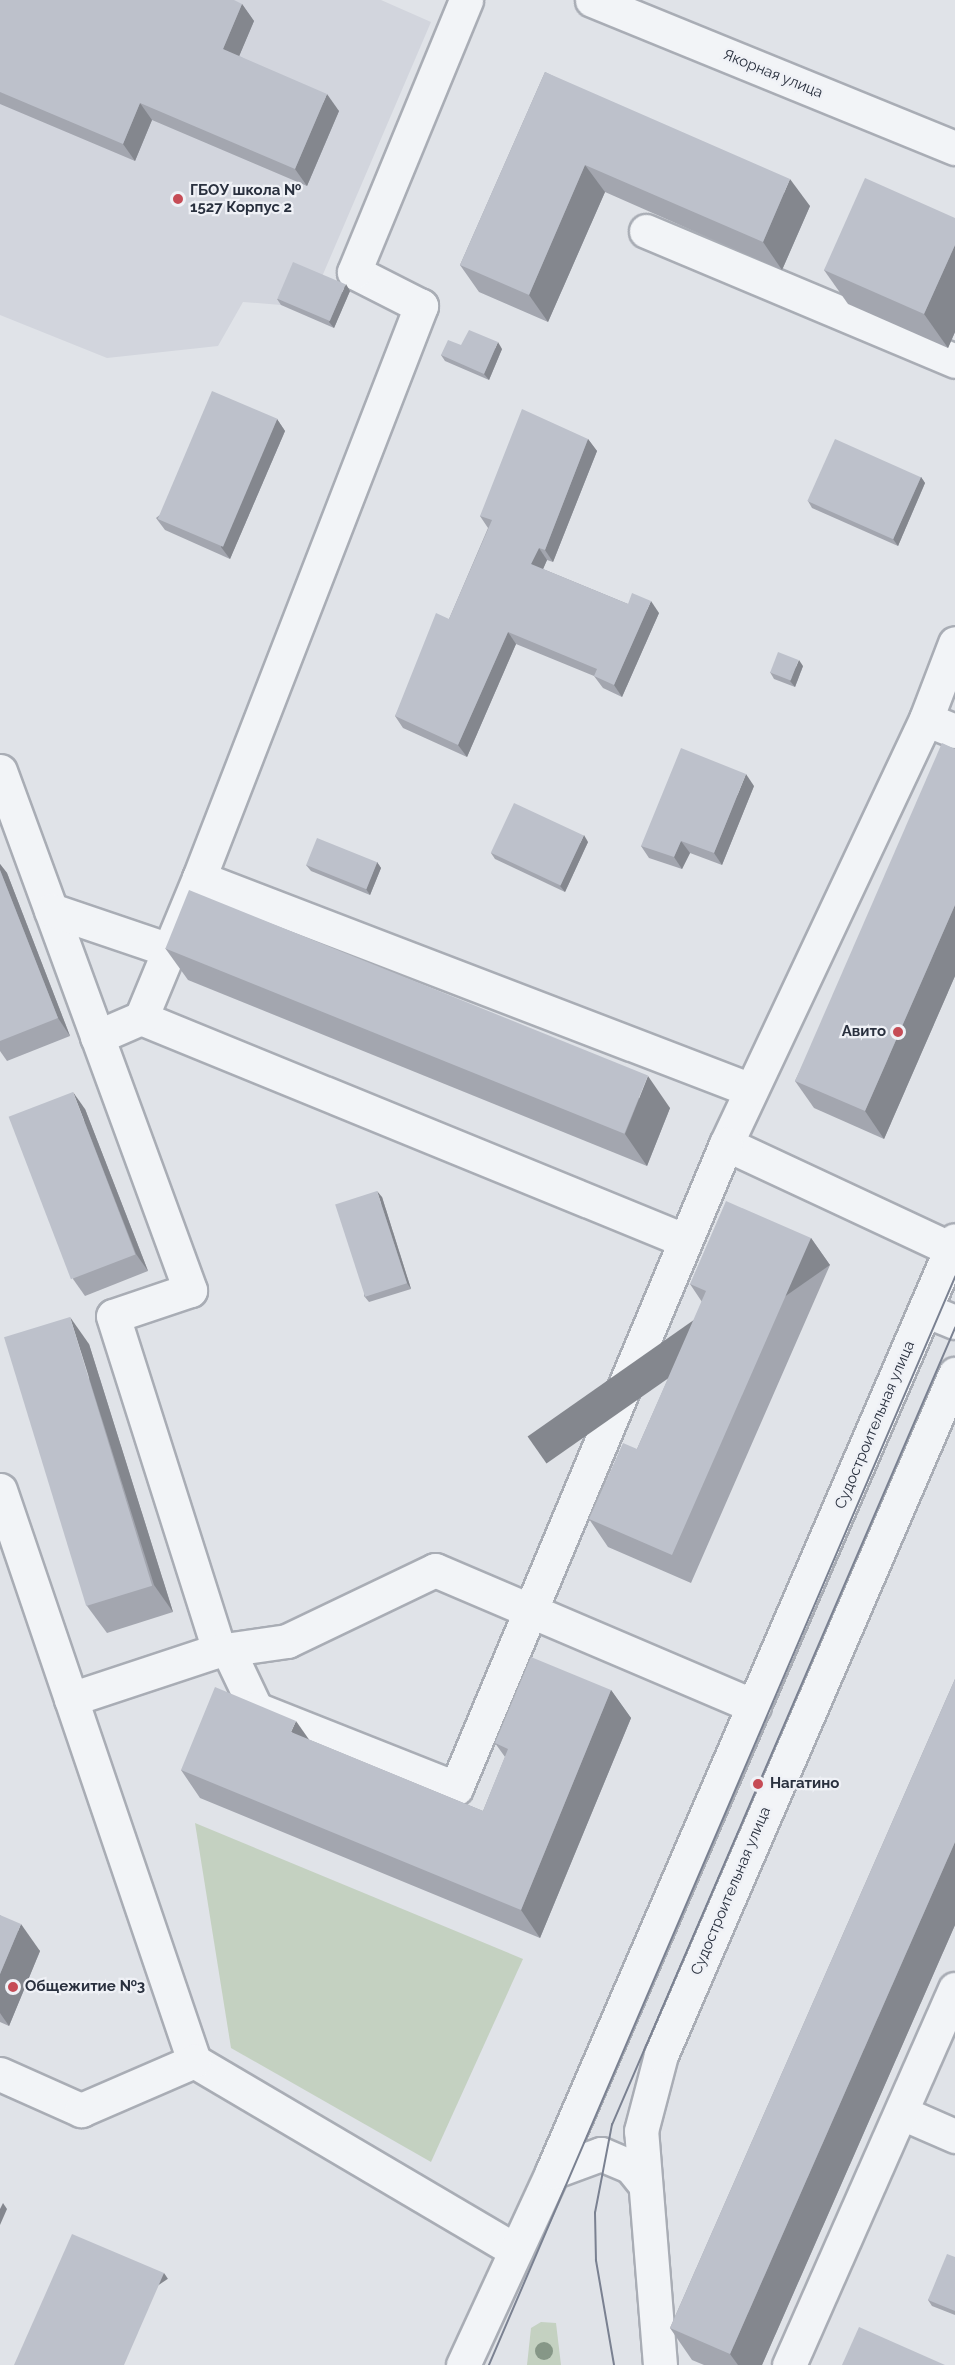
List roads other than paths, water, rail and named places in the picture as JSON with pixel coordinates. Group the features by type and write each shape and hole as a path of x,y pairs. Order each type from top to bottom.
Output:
{"street":[{"path":"97,1037 141,1018 199,878 421,306 354,272 466,0"},
{"name":"Якорная улица","path":"606,3 955,148"},
{"path":"646,231 955,361"},
{"path":"0,771 190,1290 113,1317 219,1651 256,1708 456,1788 726,1144 751,1090 941,725 955,643"},
{"path":"199,878 751,1090"},
{"path":"51,910 169,950"},
{"path":"141,1018 684,1240"},
{"path":"726,1144 954,1247"},
{"name":"Судостроительная улица","path":"463,2365 552,2172 954,1247"},
{"path":"925,1310 955,1322"},
{"name":"Судостроительная улица","path":"660,2365 643,2182 641,2131 661,2055 955,1374"},
{"path":"0,1490 194,2061 515,2250"},
{"path":"71,1700 219,1651 287,1641 435,1570 754,1706"},
{"path":"789,2365 955,1989"},
{"path":"0,2074 81,2110 194,2061"},
{"path":"902,2113 955,2136"},
{"path":"552,2172 601,2154 631,2167 643,2182"}],"tram line":[{"path":"489,2365 955,1277"},
{"path":"614,2365 596,2261 595,2213 612,2125 955,1328"}],"place":[{"name":"ГБОУ школа № 1527 Корпус 2","path":"178,199"},
{"name":"Авито","path":"898,1032"},
{"name":"Нагатино","path":"758,1784"},
{"name":"Общежитие №3","path":"13,1987"}]}
